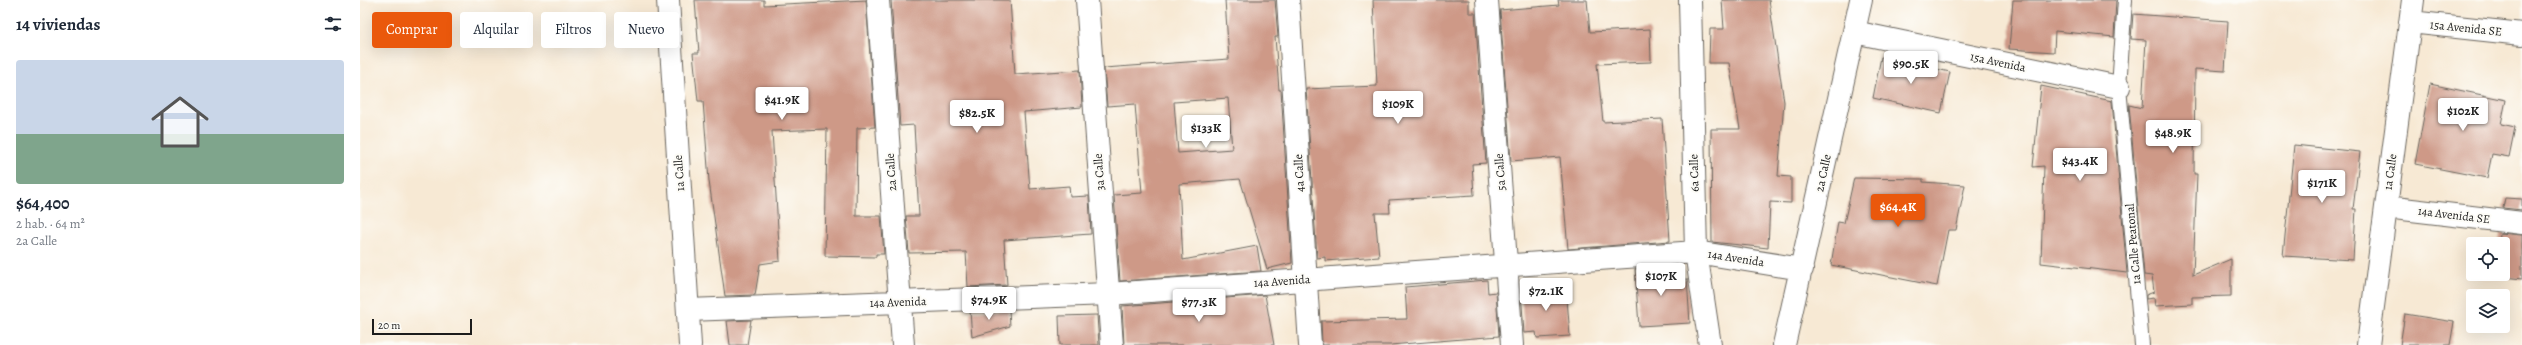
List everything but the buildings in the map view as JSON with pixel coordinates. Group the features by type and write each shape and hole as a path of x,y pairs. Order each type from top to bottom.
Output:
{"street":[{"name":"1a Calle","path":"668,0 690,345"},
{"name":"2a Calle","path":"878,0 903,345"},
{"name":"3a Calle","path":"1087,0 1112,345"},
{"name":"4a Calle","path":"1288,0 1310,345"},
{"name":"5a Calle","path":"1487,0 1512,345"},
{"name":"6a Calle","path":"1690,0 1696,252 1710,345"},
{"name":"2a Calle","path":"1784,345 1861,0"},
{"name":"1a Calle","path":"2368,345 2413,0"},
{"name":"15a Avenida SE","path":"2410,22 2522,34"},
{"name":"15a Avenida","path":"1854,32 2119,87"},
{"name":"14a Avenida SE","path":"2386,207 2522,223"},
{"name":"14a Avenida","path":"688,310 1108,294 1507,264 1696,252 1802,269"}],"lane":[{"name":"1a Calle Peatonal","path":"2125,0 2119,87 2142,345"}]}
